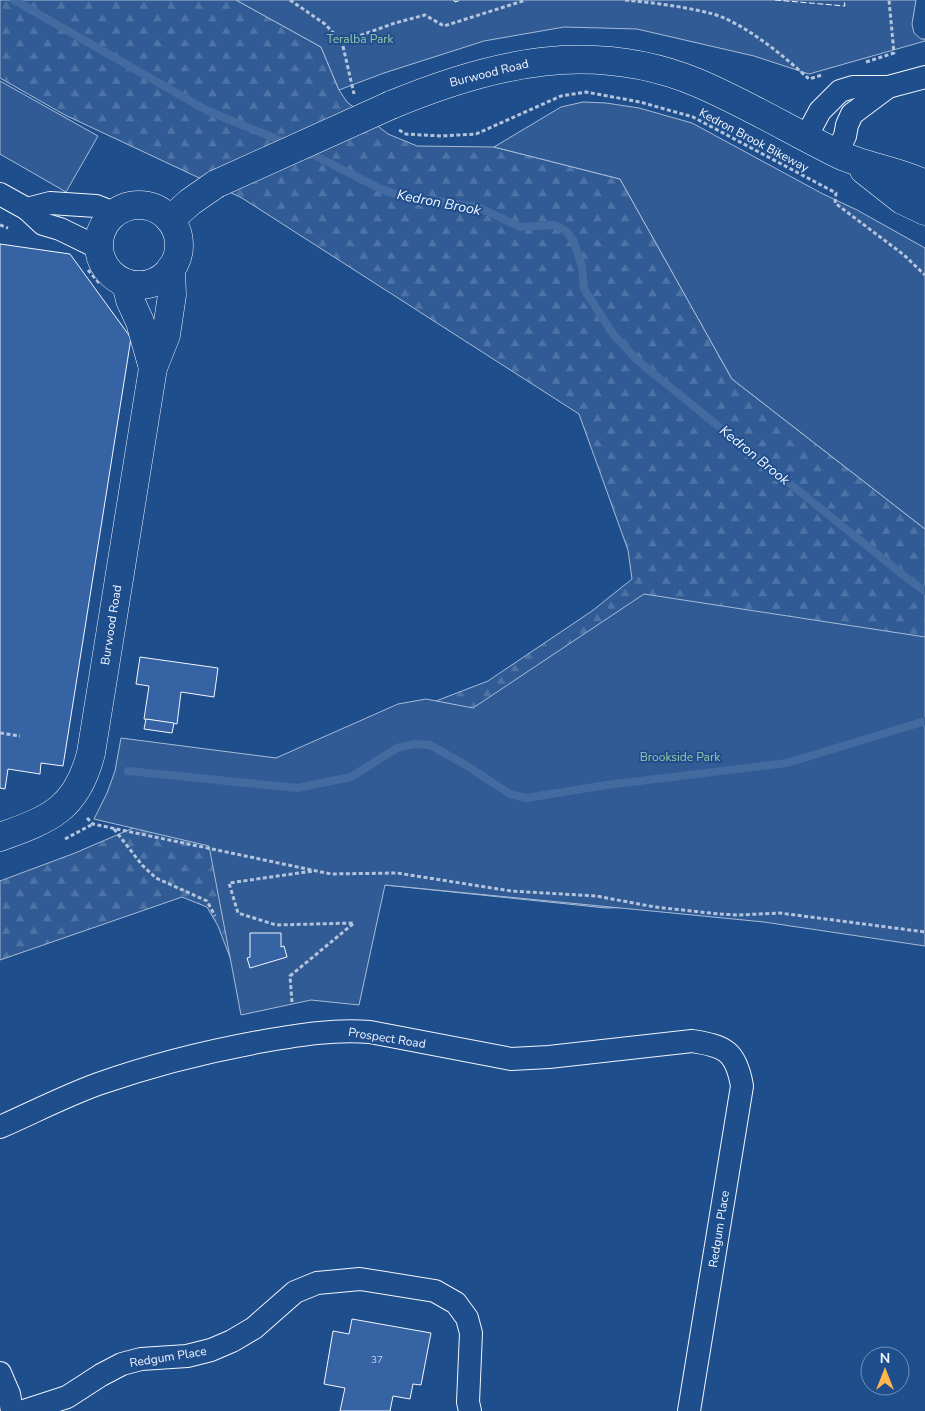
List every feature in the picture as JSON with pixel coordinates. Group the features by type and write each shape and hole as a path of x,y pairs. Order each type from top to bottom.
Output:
{"street":[{"name":"Burwood Road","path":"170,220 190,202 216,184 391,116 452,82 522,63 552,60 608,60 636,64 666,72 697,83 843,156 915,179 925,184"},
{"path":"806,137 820,111 840,91 853,87 888,88 925,77"},
{"path":"843,156 844,136 852,114 888,88"},
{"name":"Burwood Road","path":"843,156 902,200 925,211"},
{"path":"0,194 27,209 44,224 60,229 91,256 101,259 107,270 116,278 114,284"},
{"path":"27,209 50,203 96,206 114,213"},
{"path":"91,256 105,222 114,213 125,207 144,206 161,212 170,220 179,244 171,268 162,277 151,283 139,285 114,284"},
{"path":"153,368 166,335 172,296 171,268"},
{"path":"114,284 130,300 140,322 153,368"},
{"name":"Burwood Road","path":"0,837 35,824 56,812 78,788 86,772 153,368"},
{"name":"Prospect Road","path":"0,1127 96,1085 147,1068 226,1048 298,1035 346,1030 370,1032 511,1059 549,1057 692,1041 710,1044 726,1051"},
{"name":"Redgum Place","path":"689,1411 742,1086 739,1067 726,1051"},
{"name":"Redgum Place","path":"24,1411 67,1397 122,1364 141,1359 186,1356 211,1350 232,1341 254,1328 295,1292 317,1283 360,1279 435,1291 456,1304 467,1318 471,1332 468,1402 470,1411"},
{"path":"0,1373 9,1394 12,1411"}],"path":[{"path":"290,0 325,24 342,42 354,93 359,100"},
{"path":"342,42 425,15 444,26 526,0"},
{"path":"625,0 710,13 735,23 791,63 809,79 826,74"},
{"path":"862,63 894,53 889,0"},
{"name":"Kedron Brook Bikeway","path":"391,116 406,134 441,136 476,134 561,96 586,92 640,102 693,117 836,193 835,203 904,255 925,275"},
{"path":"0,225 15,231"},
{"path":"91,256 114,284"},
{"path":"0,733 20,736"},
{"path":"93,824 331,874 397,873 511,891 596,896 655,907 719,914 780,913 925,932"},
{"path":"114,828 142,865 156,878 207,901 215,916"},
{"path":"292,1002 290,976 354,923 276,925 238,913 229,883 316,870"}],"green space":[{"path":"0,0 236,0 321,47 339,90 347,102 388,134 417,146 494,147 620,179 732,379 925,529 925,926 777,904 606,908 385,885 236,973 218,926 207,907 182,897 0,960 0,881 75,853 363,729 488,681 592,611 632,579 628,550 579,414 242,198 65,115 0,78"}],"shaded area":[{"name":"Teralba Park","path":"236,0 916,0 912,24 914,33 921,39 925,39 925,41 809,74 754,56 637,29 564,27 484,41 384,73 339,90 321,47"},
{"path":"0,81 98,136 66,192 0,154"},
{"path":"583,102 639,108 692,123 925,248 925,529 732,379 620,179 494,147 561,107"},
{"name":"Brookside Park","path":"644,594 925,637 925,946 764,922 385,885 359,1005 311,1000 241,1015 209,846 94,819 115,771 121,738 276,758 398,704 426,699 473,708"}],"building":[{"path":"0,244 70,254 131,338 63,766 41,763 40,774 8,769 5,789 0,788"},
{"path":"140,657 218,668 214,697 181,692 177,724 144,719 149,686 136,684"},
{"path":"146,719 174,723 172,733 144,729"},
{"path":"250,933 281,933 281,947 284,946 287,957 250,968 247,958 250,957"},
{"path":"352,1319 431,1333 421,1385 413,1384 410,1399 393,1396 390,1411 340,1411 345,1388 324,1384 333,1331 349,1334"}],"waterway":[{"name":"Kedron Brook","path":"14,0 208,111 289,144"},
{"name":"Kedron Brook","path":"306,151 379,188 400,196 480,208 520,227 555,225 566,231 573,240 582,267 584,289 613,334 639,362 925,591"},
{"path":"128,771 297,788 351,777 397,748 414,744 430,745 464,764 510,794 526,798 607,785 787,763 925,721"}],"fence":[{"path":"454,0 455,2 461,0"},
{"path":"775,0 845,6 844,0"}]}
